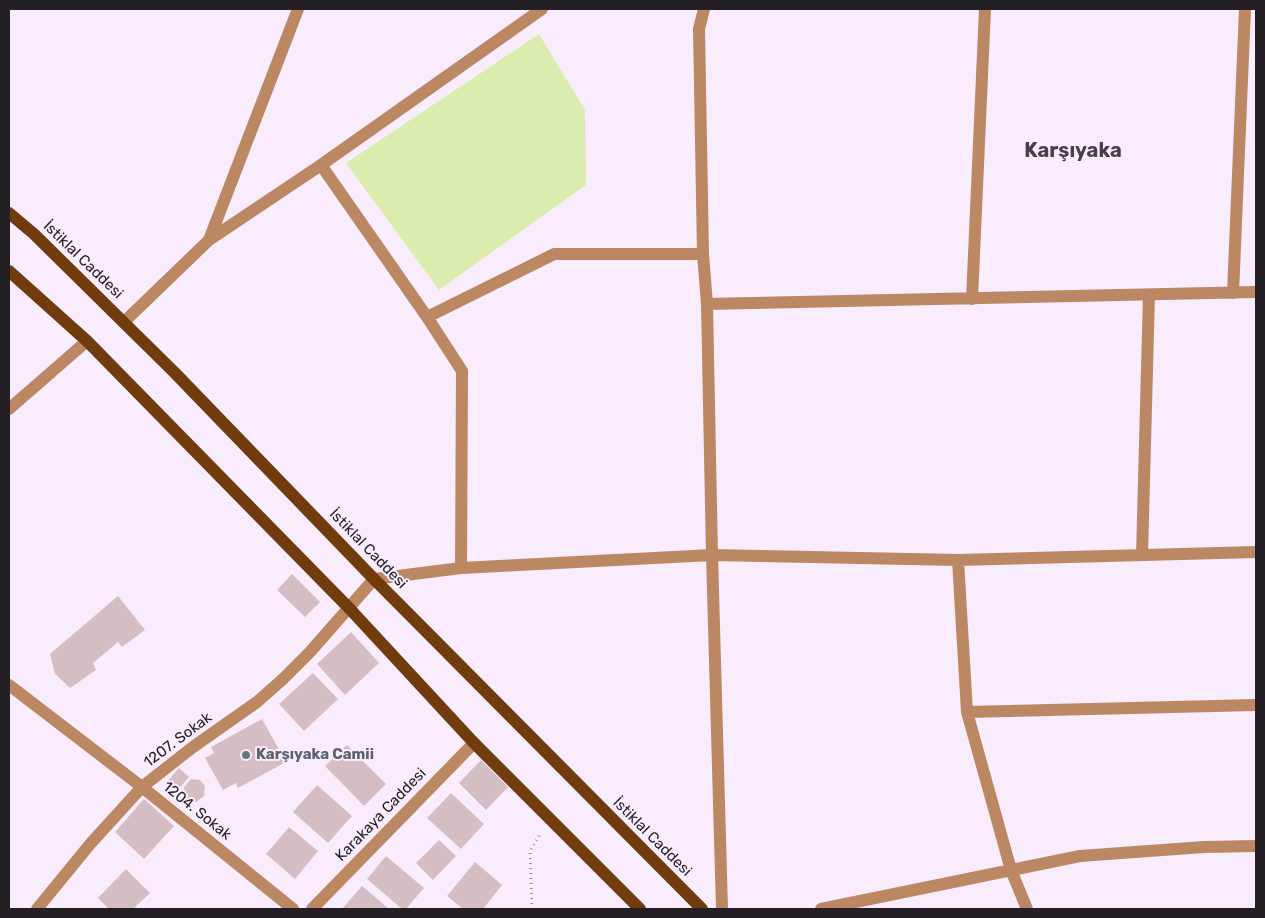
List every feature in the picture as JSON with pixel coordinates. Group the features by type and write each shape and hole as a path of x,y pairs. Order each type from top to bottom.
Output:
{"main road":[{"name":"İstiklal Caddesi","path":"9,213 34,234 175,372 374,579 702,909"},
{"path":"9,272 87,341 349,608 474,744 640,909"}],"street":[{"path":"209,240 298,9"},
{"path":"124,322 209,240 321,165 542,9"},
{"path":"704,9 699,29 722,909"},
{"path":"972,298 985,9"},
{"path":"1233,293 1245,9"},
{"path":"321,165 428,317 462,371 461,568"},
{"path":"428,317 554,254 704,254"},
{"path":"707,304 1256,292"},
{"path":"1142,555 1149,294"},
{"path":"9,409 87,341"},
{"path":"374,579 461,568 712,555 958,560 1256,552"},
{"path":"958,560 967,712 1011,870 1028,909"},
{"name":"1207. Sokak","path":"37,909 91,843 142,787 284,680 374,579"},
{"name":"1204. Sokak","path":"9,684 142,787 293,909"},
{"path":"967,712 1256,705"},
{"name":"Karakaya Caddesi","path":"312,909 474,744"},
{"path":"821,909 1080,856 1204,847 1256,846"}],"path":[{"path":"532,909 530,851 550,820"}],"green space":[{"path":"539,34 585,110 586,185 439,290 346,163"}],"building":[{"path":"292,574 320,602 305,617 277,590"},
{"path":"118,596 145,630 122,647 118,642 93,663 96,670 70,688 55,674 50,654"},
{"path":"351,632 379,663 345,695 317,664"},
{"path":"313,673 338,699 304,731 279,704"},
{"name":"Karşıyaka Camii","path":"262,719 286,762 238,788 236,783 223,790 205,758 214,753 211,747"},
{"path":"347,745 386,784 364,806 325,766"},
{"path":"481,760 508,787 486,810 459,783"},
{"path":"179,768 189,777 176,792 166,783"},
{"path":"191,779 200,780 205,786 204,796 196,802 185,798 184,787"},
{"path":"317,785 352,816 328,843 293,812"},
{"path":"451,793 484,824 461,849 427,818"},
{"path":"144,799 174,826 144,859 115,832"},
{"path":"289,827 318,851 295,879 266,854"},
{"path":"439,840 456,856 433,880 416,863"},
{"path":"386,856 424,888 406,909 402,909 367,879"},
{"path":"475,862 502,885 483,909 463,909 447,896"},
{"path":"126,869 150,893 133,909 109,909 98,898"},
{"path":"362,886 389,909 342,909"}],"place":[{"name":"Karşıyaka Camii","path":"246,755"}],"district":[{"name":"Karşıyaka","path":"1073,151"}]}
